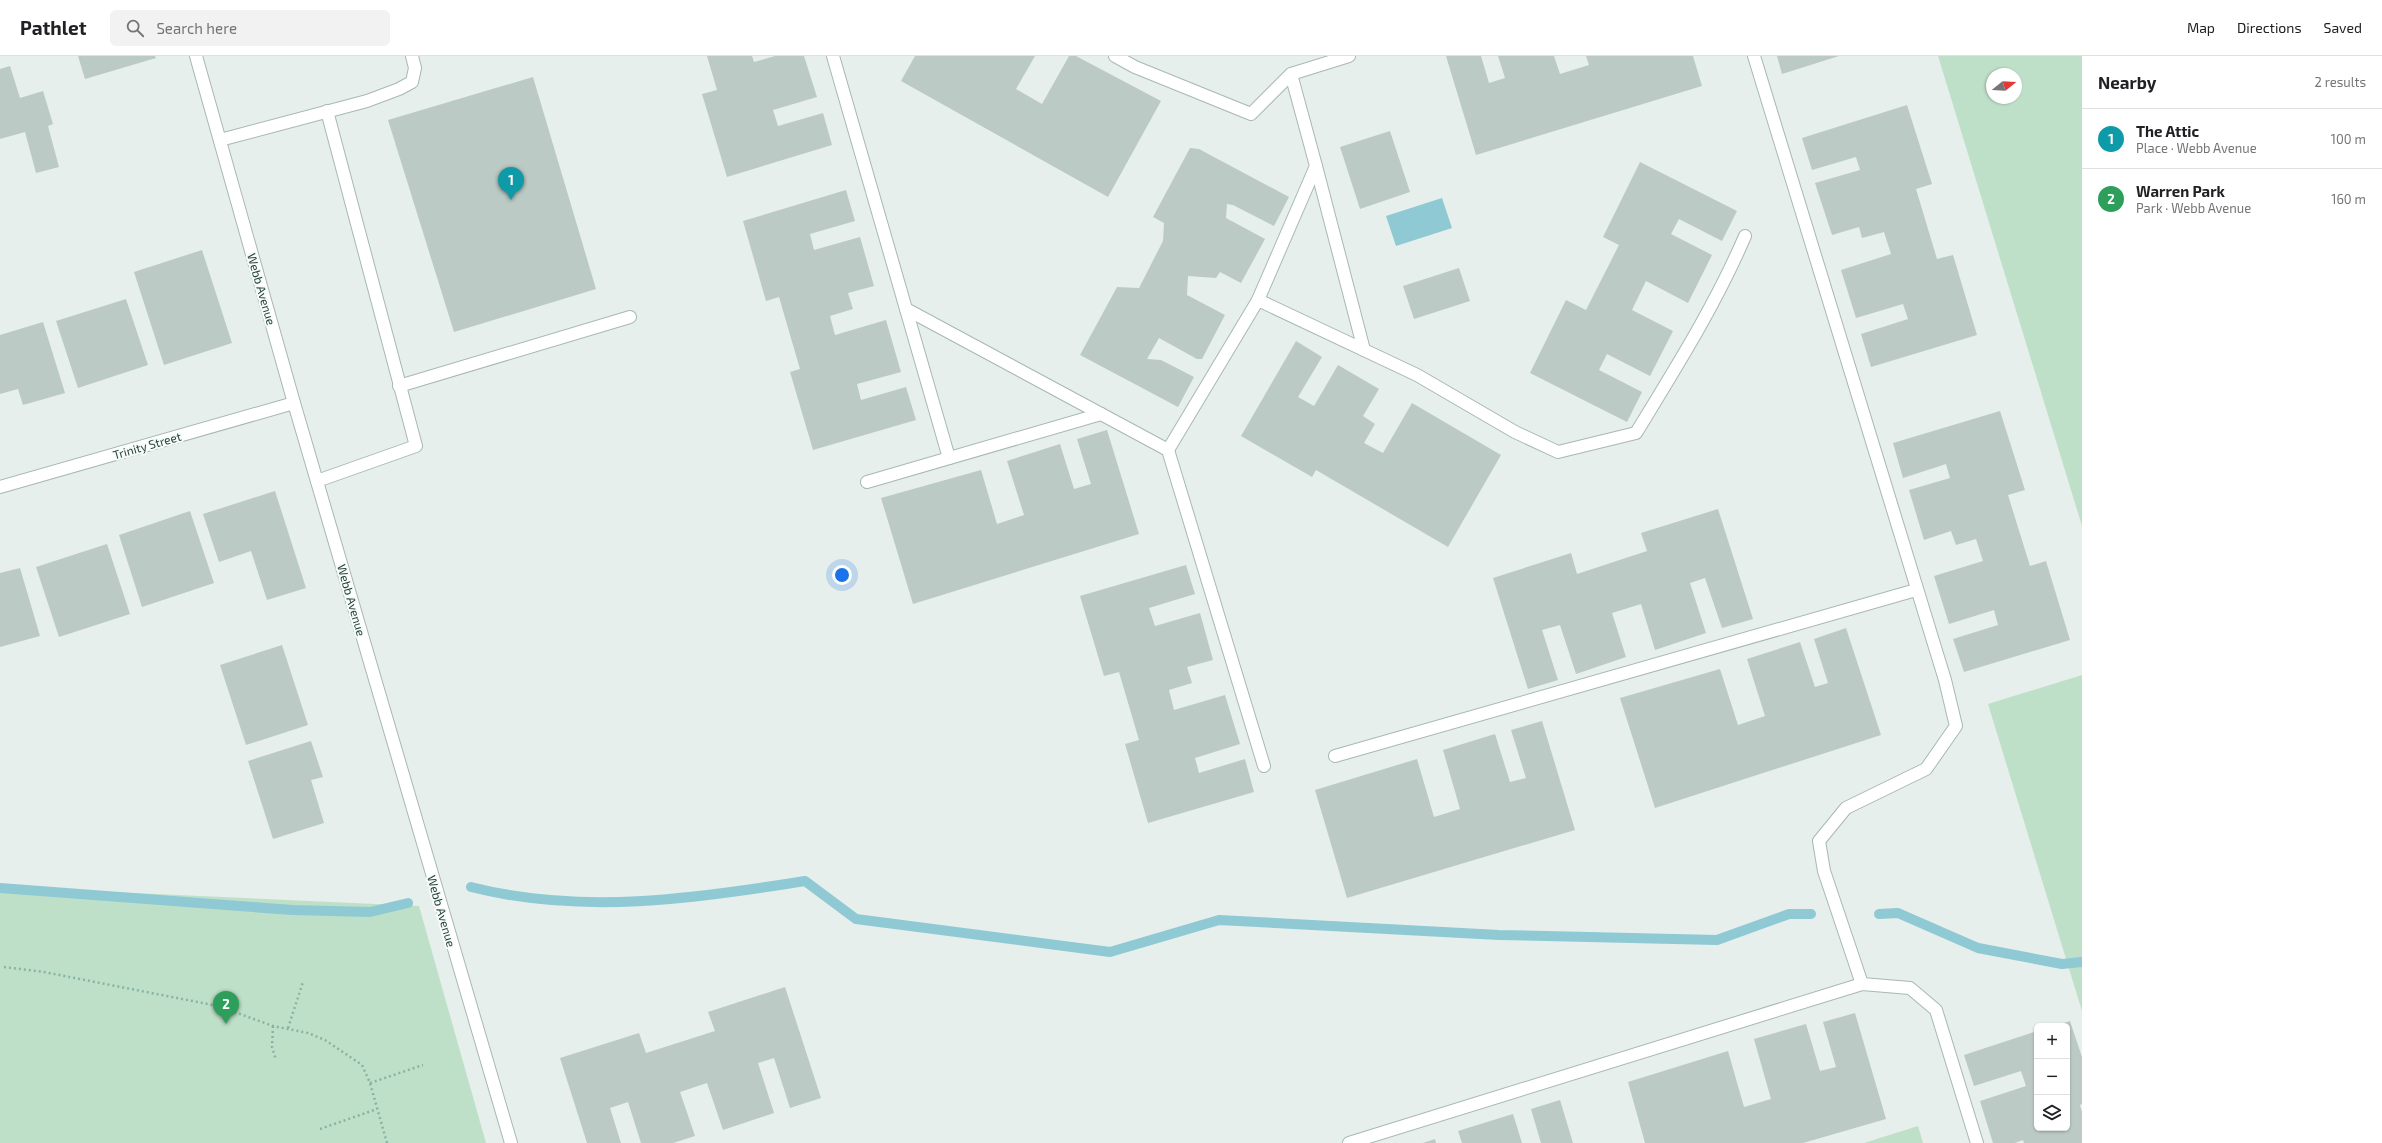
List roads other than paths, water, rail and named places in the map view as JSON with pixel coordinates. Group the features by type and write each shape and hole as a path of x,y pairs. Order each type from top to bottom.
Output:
{"street":[{"name":"Webb Avenue","path":"196,56 294,403 511,1143"},
{"path":"220,140 367,101 399,89 412,82 415,68 412,56"},
{"path":"833,56 949,458"},
{"path":"1114,56 1135,67 1251,114 1291,74 1347,56"},
{"path":"1754,56 1916,590 1945,680 1956,726 1926,769 1846,808 1819,841 1824,871 1862,984"},
{"path":"1291,74 1364,350"},
{"path":"317,481 416,446 327,112"},
{"path":"1168,450 1258,300 1316,166"},
{"path":"1258,300 1417,376 1516,432 1558,452 1636,433 1720,291 1745,236"},
{"path":"906,309 1168,450 1264,766"},
{"path":"400,386 630,317"},
{"name":"Trinity Street","path":"0,487 294,403"},
{"path":"866,482 1101,414"},
{"path":"1335,756 1916,590"},
{"path":"1349,1143 1862,984 1910,988 1936,1010 1977,1143"}],"water":[{"path":"1442,198 1452,228 1396,246 1386,216"}],"waterway":[{"path":"471,887 512,896 596,902 680,898 763,888 805,881 856,919 1110,952 1219,920 1499,935 1717,940 1789,914 1811,914"},
{"path":"0,888 292,910 370,912 408,903"},
{"path":"1879,914 1898,913 1978,948 2062,964 2082,962"}],"place":[{"name":"The Attic","path":"511,200"},
{"name":"Warren Park","path":"226,1024"}]}
